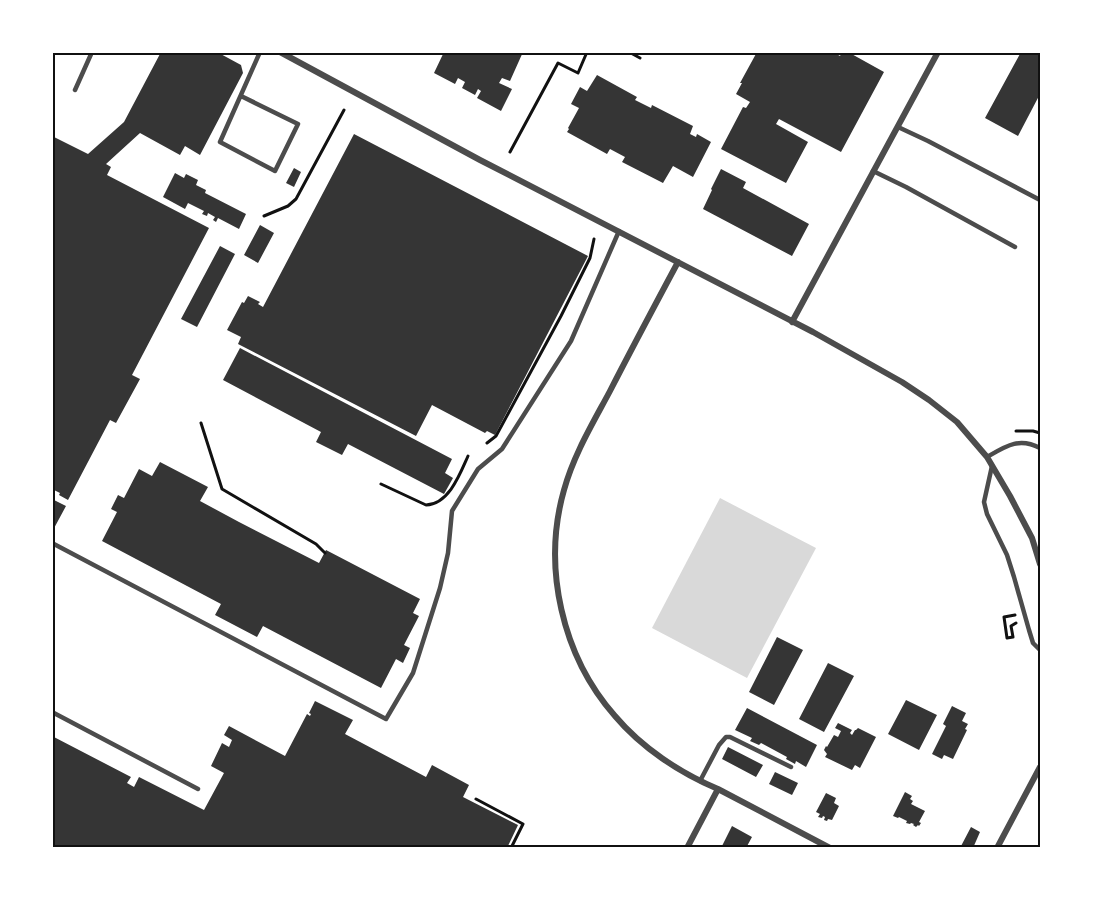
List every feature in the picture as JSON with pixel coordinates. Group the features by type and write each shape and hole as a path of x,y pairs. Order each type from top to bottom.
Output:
{"street":[{"path":"280,52 480,160 813,332 902,382 929,400 957,422 987,457 1011,496 1032,538 1041,564"},
{"path":"792,322 938,52"},
{"path":"678,262 580,446 564,490 555,540 555,571 566,628 595,691 615,717 636,737 662,758 700,781 830,848"},
{"path":"997,848 1041,767"},
{"path":"687,848 718,789"}],"lane":[{"path":"75,90 92,52"},
{"path":"241,96 298,124 275,171 220,142 260,52"},
{"path":"898,127 1041,200"},
{"path":"873,171 1016,247"},
{"path":"52,543 387,719 413,673 448,554 452,511 478,469 502,449 571,341 619,231"},
{"path":"987,457 1004,447 1020,442 1041,448"},
{"path":"992,466 984,502 987,514 1007,555 1034,643 1041,650"},
{"path":"52,712 198,789"},
{"path":"700,781 726,737 791,767"}],"path":[{"path":"510,152 558,63 578,73 587,52"},
{"path":"629,52 640,58"},
{"path":"264,216 288,206 296,199 344,110"},
{"path":"487,443 496,436 561,316 590,258 594,239"},
{"path":"201,423 222,489 316,544 325,553"},
{"path":"381,484 426,505 432,504 447,494 468,456"},
{"path":"1012,616 1004,617 1007,638 1013,637 1011,626 1016,623"},
{"path":"476,799 523,824 511,848"}],"shaded area":[{"path":"720,498 816,548 747,678 652,628"}],"building":[{"path":"161,52 217,52 241,65 243,73 200,155 185,146 180,155 140,133 106,164 111,167 107,175 209,228 132,375 140,379 116,423 110,420 68,500 52,489 52,136 88,154 124,122"},
{"path":"444,52 523,52 510,81 502,78 499,83 512,89 501,111 477,98 481,91 478,89 475,95 462,88 465,82 458,78 455,84 434,73"},
{"path":"757,52 833,52 840,56 842,52 848,52 884,72 841,152 779,119 776,124 808,142 786,183 721,149 743,107 746,108 750,102 736,94"},
{"path":"1021,52 1040,52 1040,94 1018,136 985,118"},
{"path":"597,75 637,97 635,100 651,108 652,105 693,126 690,134 696,137 697,134 711,142 693,177 673,166 663,183 622,162 625,157 610,149 607,154 567,132 579,108 571,104 580,87 587,91"},
{"path":"354,134 588,256 495,435 487,431 485,433 432,405 416,436 238,344 241,337 227,330 242,302 244,303 248,296 260,302 258,304 263,307"},
{"path":"294,168 301,172 294,187 286,183"},
{"path":"721,169 746,182 743,188 809,224 792,256 703,209"},
{"path":"175,173 184,178 186,174 198,180 196,185 206,190 205,193 246,214 239,229 218,218 216,222 213,220 215,217 208,213 207,216 202,214 204,211 188,203 185,209 163,197"},
{"path":"260,225 274,233 258,263 244,255"},
{"path":"220,246 235,254 197,327 181,319"},
{"path":"240,348 452,459 445,473 453,478 444,494 348,444 342,455 316,442 321,432 223,380"},
{"path":"160,462 208,487 200,501 239,522 319,563 326,550 420,599 413,613 419,616 404,645 410,648 403,663 396,659 381,688 263,626 257,637 215,615 221,604 102,541 117,512 111,509 118,495 124,498 139,469 152,476"},
{"path":"52,499 66,506 52,532"},
{"path":"777,637 803,650 774,705 749,692"},
{"path":"828,663 854,676 824,732 799,719"},
{"path":"906,700 937,715 919,750 888,734"},
{"path":"315,701 353,720 345,734 426,777 432,765 469,785 463,797 518,825 507,848 52,848 52,736 131,777 127,783 134,787 139,777 204,810 224,773 211,766 222,743 229,747 232,740 224,735 229,726 285,756 307,714 310,716 309,713"},
{"path":"952,706 966,713 962,721 968,724 965,729 967,730 953,759 944,755 942,759 932,754 946,726 943,724"},
{"path":"747,708 817,745 806,767 796,761 795,764 761,743 759,745 750,741 752,738 735,730"},
{"path":"838,723 852,730 850,733 852,735 858,728 876,737 860,768 855,765 852,770 825,757 826,746 834,735 838,737 841,731 835,728"},
{"path":"728,747 763,765 756,777 722,759"},
{"path":"775,772 798,783 792,795 769,784"},
{"path":"905,792 912,796 911,804 925,811 919,826 916,827 914,824 906,823 907,821 893,816"},
{"path":"826,793 836,798 834,803 839,806 832,820 827,821 823,816 818,817 820,814 816,812"},
{"path":"732,826 752,837 746,848 721,848"},
{"path":"971,827 980,832 973,848 960,848"}]}
